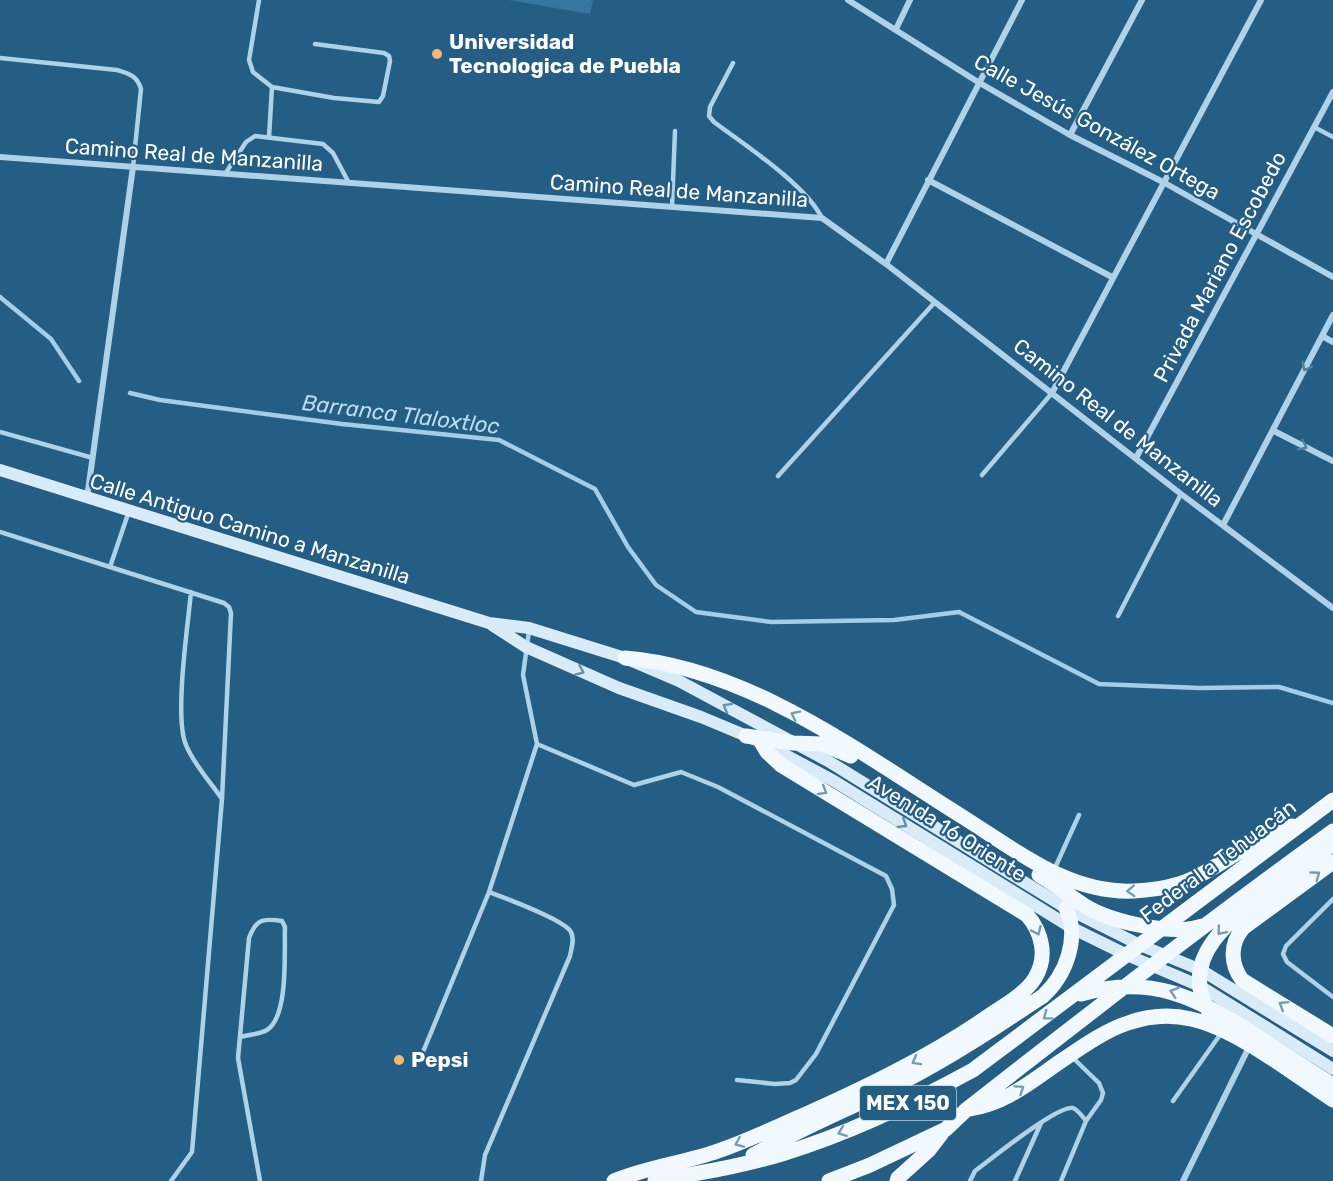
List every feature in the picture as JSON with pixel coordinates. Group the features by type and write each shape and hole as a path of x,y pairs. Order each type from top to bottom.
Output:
{"main road":[{"name":"Calle Antiguo Camino a Manzanilla","path":"0,470 489,623 529,628"},
{"name":"Calle Antiguo Camino a Manzanilla","path":"489,623 526,647"},
{"name":"Avenida 16 Oriente","path":"529,628 625,658 679,681 828,761 1066,908 1166,956 1333,1069"},
{"name":"Avenida 16 Oriente","path":"526,647 619,688 701,717 761,742 834,782 1072,928 1151,966 1200,978 1333,1051"},
{"path":"625,658 671,664 751,692 829,733 1053,873 1085,886 1102,890 1136,891 1167,887 1203,873 1262,837 1300,824"},
{"path":"746,736 794,743 822,744 853,757 1091,909 1124,921 1164,928 1187,929 1202,926"},
{"path":"614,1181 739,1144 873,1084 976,1025 1026,988 1038,972 1042,954 1040,938 1038,930 1027,915 781,765 767,752 761,742"},
{"name":"Federal a Tehuacán","path":"1127,955 1333,800"},
{"name":"Federal a Tehuacán","path":"1151,966 1333,831"},
{"path":"1226,1033 1205,1005 1200,978 1207,951 1228,923 1333,844"},
{"path":"1333,862 1244,928 1235,942 1233,959 1242,980 1333,1036"},
{"path":"706,1181 795,1132 935,1065 1043,996 1057,982 1067,962 1072,928 1066,908"},
{"name":"MEX 150","path":"655,1181 785,1153 856,1127 939,1089 973,1070 1127,955"},
{"name":"MEX 150","path":"829,1181 870,1165 946,1129 966,1110 1151,966"},
{"path":"1072,997 1125,986 1144,986 1167,990 1205,1005 1333,1085"},
{"path":"966,1110 983,1107 1013,1094 1113,1029 1151,1017 1190,1018 1226,1033 1333,1100"},
{"path":"897,1181 929,1150 946,1129"}],"street":[{"name":"Calle Jesús González Ortega","path":"848,0 978,82 1070,135 1163,182 1333,277"},
{"path":"896,29 910,0"},
{"path":"886,264 1022,0"},
{"path":"1070,135 1142,0"},
{"path":"1052,393 1261,0"},
{"name":"Privada Mariano Escobedo","path":"1136,458 1333,92"},
{"name":"Camino Real de Manzanilla","path":"0,157 822,218 886,264 1333,608"},
{"path":"87,499 133,167"},
{"path":"928,180 1112,278"},
{"path":"1223,525 1333,315"},
{"path":"1322,336 1333,342"},
{"path":"1274,431 1333,461"},
{"path":"1183,1181 1250,1046"}],"lane":[{"path":"259,0 249,60 253,72 272,87 334,98 379,102 383,96 389,56 384,53 315,44"},
{"path":"0,58 117,70 131,74 138,80 141,89 133,167"},
{"path":"733,63 710,107 709,116 795,184 817,207 822,218"},
{"path":"269,137 272,87"},
{"path":"1314,127 1333,137"},
{"path":"672,207 675,131"},
{"path":"225,175 246,142 255,136 323,144 333,153 349,183"},
{"path":"778,476 935,302"},
{"path":"982,475 1052,393"},
{"path":"0,432 93,458"},
{"path":"1118,615 1182,494"},
{"path":"110,567 129,511"},
{"path":"0,532 224,603 229,607 231,613 222,799 192,1152 171,1181"},
{"path":"191,592 181,702 182,731 186,746 222,799"},
{"path":"423,1052 489,892 537,744 523,675 529,628"},
{"path":"537,744 634,785 681,772 718,787 886,876 892,889 894,904 816,1054 796,1080 790,1083 775,1084 737,1080"},
{"path":"1053,873 1079,815"},
{"path":"481,1181 485,1155 570,956 573,939 571,931 560,922 489,892"},
{"path":"1333,899 1286,946 1283,954 1287,962 1333,998"},
{"path":"240,1037 267,1030 277,1020 282,1005 285,927 282,921 271,919 260,921 253,927 249,938 238,1058 260,1181"},
{"path":"1173,1101 1226,1033"},
{"path":"1061,1181 1086,1121 1101,1100 1103,1093 1099,1083 1070,1055"},
{"path":"970,1181 975,1171 1042,1121 1065,1109 1072,1108 1078,1111 1086,1121"},
{"path":"1016,1181 1042,1121"}],"shaded area":[{"path":"509,0 593,0 590,14"}],"waterway":[{"name":"Barranca Tlaloxtloc","path":"0,297 51,339 79,381"},
{"name":"Barranca Tlaloxtloc","path":"130,393 160,400 342,424 499,440 595,489 628,547 656,585 696,612 771,622 894,620 959,612 1099,684 1200,688 1279,687 1333,703"}],"place":[{"name":"Universidad Tecnologica de Puebla","path":"437,54"},
{"name":"Pepsi","path":"399,1060"}]}
